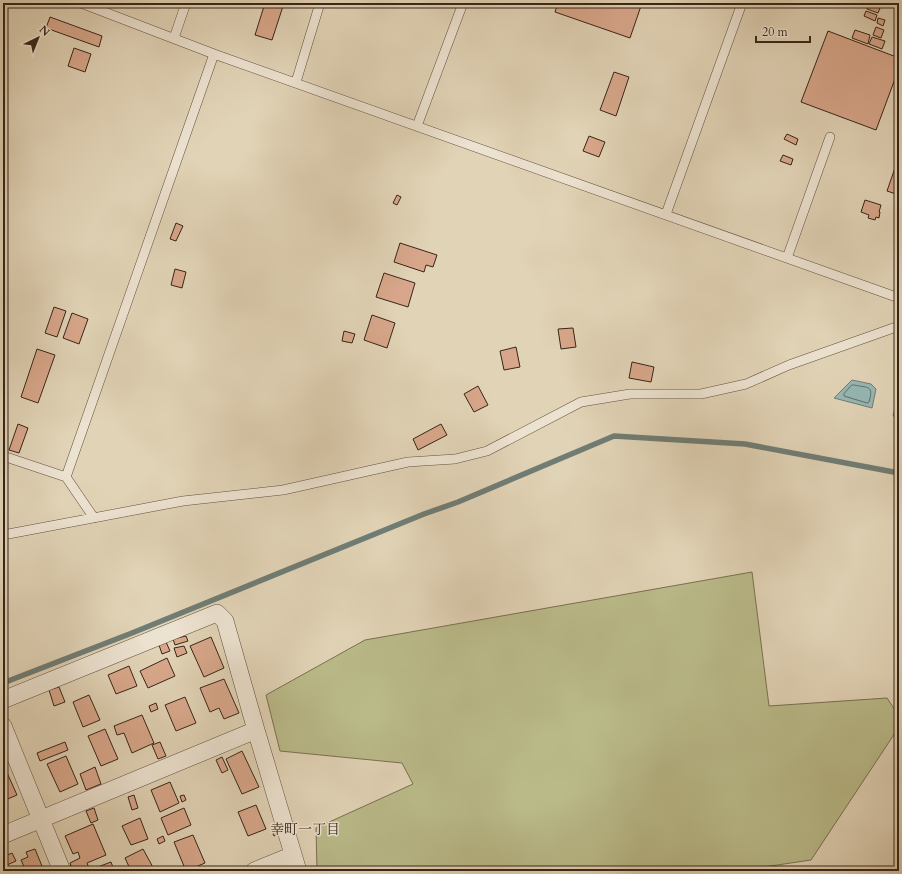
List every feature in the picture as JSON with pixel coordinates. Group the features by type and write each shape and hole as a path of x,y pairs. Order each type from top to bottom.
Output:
{"street":[{"path":"3,700 217,613 225,621 298,871"},
{"path":"3,726 62,871"},
{"path":"3,835 256,730"},
{"path":"254,871 293,854"}],"lane":[{"path":"174,38 186,3"},
{"path":"296,82 320,3"},
{"path":"417,126 463,3"},
{"path":"666,214 742,3"},
{"path":"84,4 214,54 899,298"},
{"path":"66,477 214,54"},
{"path":"787,258 830,137"},
{"path":"3,535 183,501 283,490 408,462 455,459 487,452 581,402 630,394 702,394 746,384 789,365 899,326"},
{"path":"3,456 66,477 94,518"}],"green space":[{"path":"752,572 769,706 887,698 899,716 899,727 811,860 737,871 317,871 316,828 413,784 402,763 280,751 266,695 365,640"}],"water":[{"path":"852,380 871,384 876,389 872,408 834,398"},
{"path":"897,399 899,400 899,417 893,416"}],"building":[{"path":"265,3 284,3 272,40 255,35"},
{"path":"558,3 642,3 630,38 555,12"},
{"path":"869,3 880,8 878,13 867,9"},
{"path":"866,11 877,15 875,21 864,16"},
{"path":"50,17 102,36 99,47 46,28"},
{"path":"878,18 885,20 883,26 877,23"},
{"path":"876,27 884,30 881,38 873,35"},
{"path":"855,30 870,35 868,44 852,38"},
{"path":"828,31 899,58 899,68 876,130 801,102"},
{"path":"872,37 885,41 882,49 869,44"},
{"path":"74,48 91,54 85,72 68,66"},
{"path":"614,72 629,77 616,116 600,110"},
{"path":"787,134 798,139 796,145 784,139"},
{"path":"589,136 605,142 599,157 583,151"},
{"path":"783,155 793,159 791,165 780,161"},
{"path":"896,165 899,166 899,195 887,191"},
{"path":"397,195 401,197 397,205 393,203"},
{"path":"865,200 881,205 879,218 876,217 875,220 868,218 869,215 861,212"},
{"path":"176,223 183,226 176,241 170,239"},
{"path":"400,243 437,255 433,267 426,265 424,272 394,262"},
{"path":"175,269 186,272 182,288 171,285"},
{"path":"384,273 415,283 408,307 376,297"},
{"path":"54,307 66,311 57,337 45,333"},
{"path":"72,313 88,319 79,344 63,338"},
{"path":"372,315 395,323 387,348 364,340"},
{"path":"573,328 576,347 561,349 558,329"},
{"path":"344,331 355,334 352,343 342,341"},
{"path":"516,347 520,367 504,370 500,351"},
{"path":"37,349 55,355 38,403 21,397"},
{"path":"632,362 654,367 651,382 629,378"},
{"path":"478,386 488,405 474,412 464,394"},
{"path":"18,424 28,428 19,453 9,450"},
{"path":"441,424 447,435 418,450 413,439"},
{"path":"186,636 188,641 175,645 173,639"},
{"path":"211,637 224,668 204,677 190,646"},
{"path":"166,642 170,651 162,654 159,645"},
{"path":"184,646 187,653 177,657 174,648"},
{"path":"167,658 175,676 148,688 140,671"},
{"path":"129,666 137,686 116,694 108,675"},
{"path":"224,679 239,713 224,719 219,708 210,712 200,688"},
{"path":"59,687 65,702 54,706 49,690"},
{"path":"89,695 100,720 83,727 73,702"},
{"path":"185,697 196,723 176,731 165,705"},
{"path":"156,703 158,709 151,712 149,706"},
{"path":"142,715 154,743 132,753 124,733 117,735 114,726"},
{"path":"105,729 118,759 101,766 88,736"},
{"path":"65,742 68,750 40,761 37,753"},
{"path":"160,742 166,756 158,759 152,745"},
{"path":"242,751 259,787 242,794 226,759"},
{"path":"66,756 78,784 60,792 47,764"},
{"path":"222,757 228,770 222,773 216,760"},
{"path":"4,766 17,795 3,801 3,767"},
{"path":"95,767 101,784 86,790 80,774"},
{"path":"170,782 179,803 160,812 151,790"},
{"path":"134,795 138,808 132,810 128,797"},
{"path":"184,795 186,800 182,802 180,796"},
{"path":"256,805 266,829 248,836 238,812"},
{"path":"94,808 98,820 91,823 86,811"},
{"path":"184,808 191,825 168,835 161,818"},
{"path":"140,818 148,839 131,845 122,826"},
{"path":"93,824 106,855 87,863 89,868 82,871 73,871 70,863 80,858 78,852 73,854 65,836"},
{"path":"276,827 278,834 274,836 271,829"},
{"path":"193,835 205,863 186,871 174,842"},
{"path":"163,836 165,841 159,844 157,839"},
{"path":"35,849 44,871 26,871 21,860 28,857 26,852"},
{"path":"143,849 155,871 131,871 125,858"},
{"path":"12,853 16,861 7,865 3,857"},
{"path":"111,862 114,870 96,871 95,868"}],"waterway":[{"path":"3,683 132,633 424,514 458,502 614,436 745,444 899,473"}],"district":[{"name":"幸町一丁目","path":"305,829"}]}
